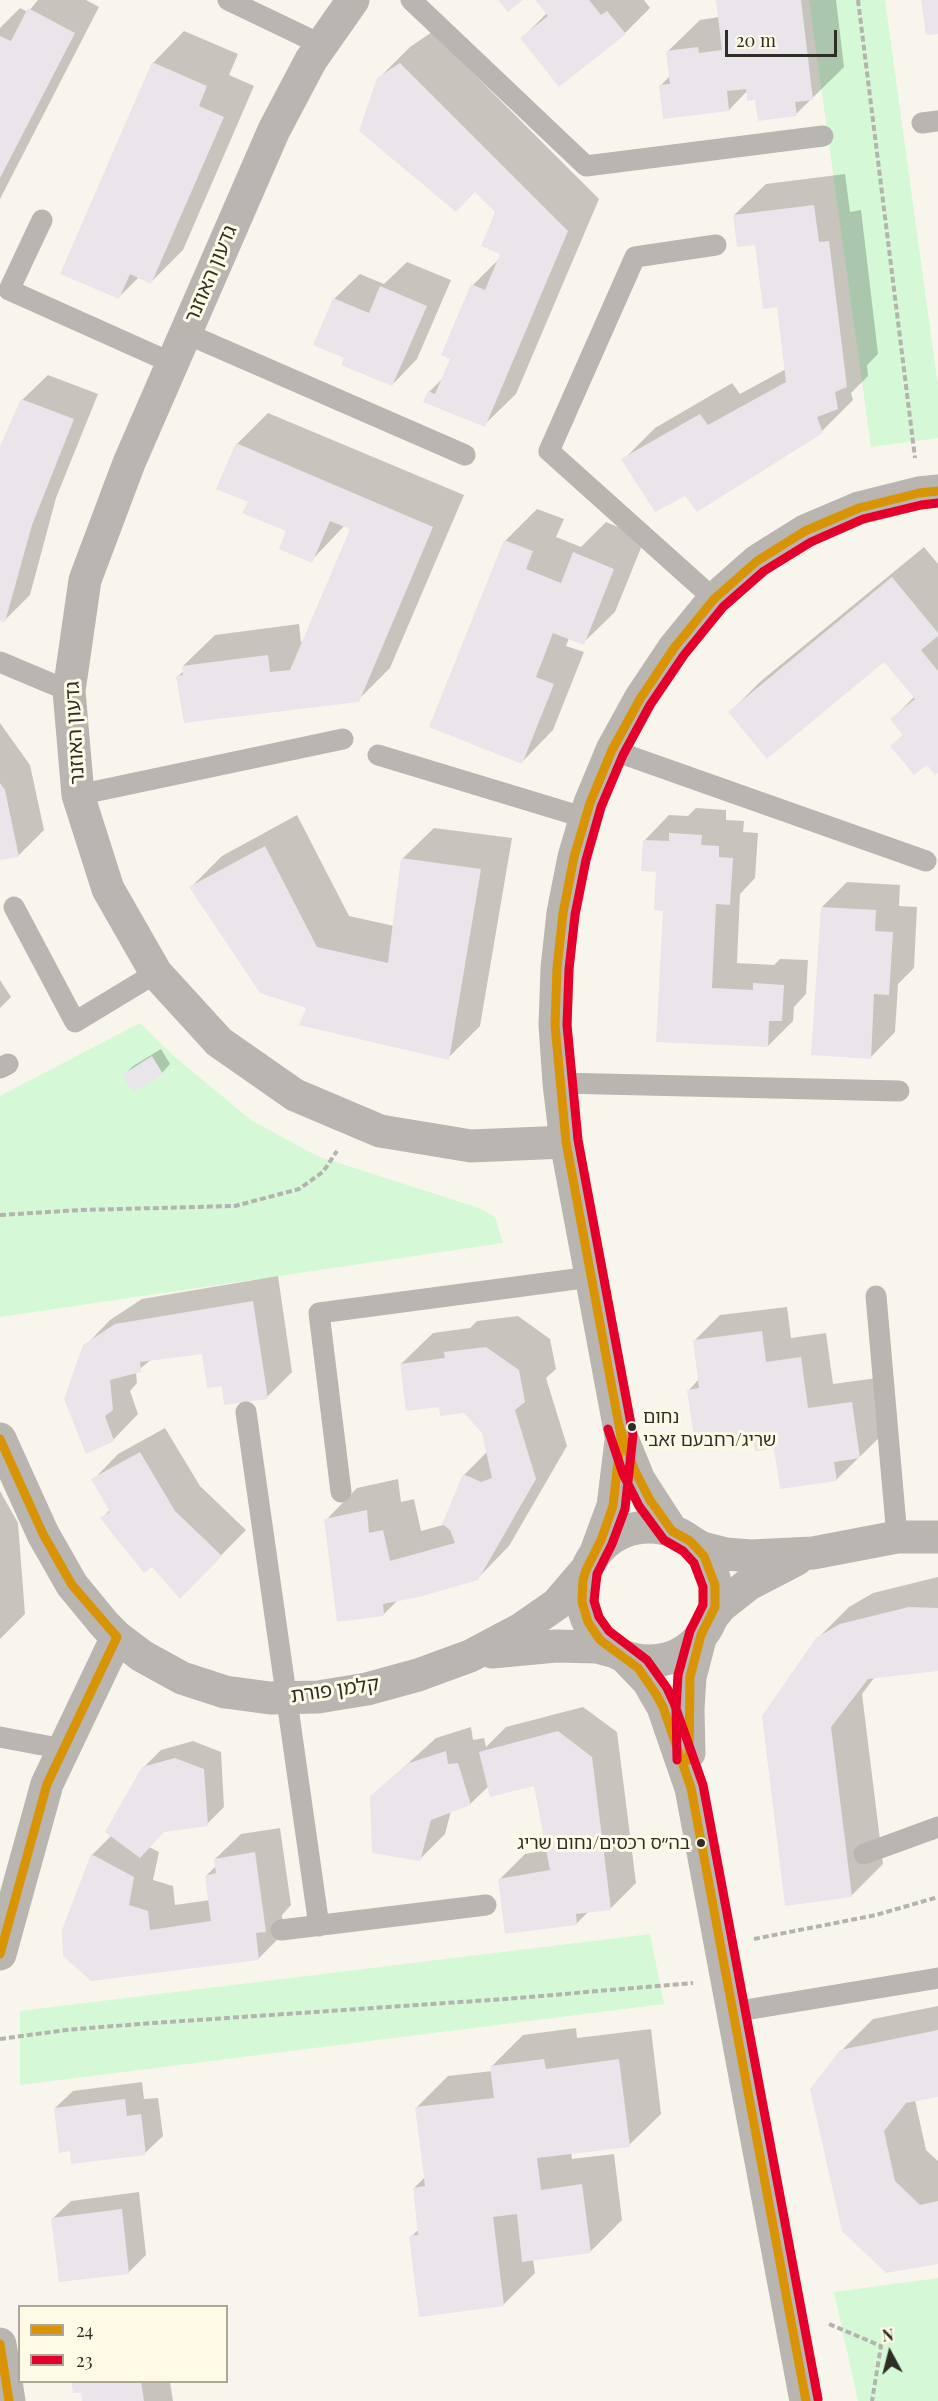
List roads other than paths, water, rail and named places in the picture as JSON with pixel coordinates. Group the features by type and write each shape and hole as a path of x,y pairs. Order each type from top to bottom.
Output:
{"street":[{"name":"גדעון האוזנר","path":"353,0 311,60 274,130 129,463 85,580 69,691 78,795 108,889 156,973 219,1042 295,1095 380,1131 471,1146 566,1142"},
{"path":"691,1788 688,1693 693,1662 716,1597 713,1575 704,1556 681,1536 639,1480 621,1436 566,1142 559,1083 555,1025 557,969 563,913 574,857 612,750 657,673 714,599 757,561 805,531 859,508 928,492"},
{"path":"621,1436 613,1506 583,1580 582,1602 588,1622 600,1640 621,1654 648,1681 663,1707 691,1788 806,2401"},
{"name":"קלמן פורת","path":"0,1439 44,1534 72,1585 117,1637 142,1656 182,1678 225,1692 286,1698 318,1697 368,1689 418,1675 470,1656 546,1613 568,1594 591,1561"},
{"path":"591,1561 611,1539 630,1529 651,1527 681,1536 702,1548 726,1554 751,1556 813,1553 897,1537 938,1537"},
{"path":"621,1654 646,1660 668,1658 686,1649 721,1606 749,1584 813,1553"},
{"path":"0,1954 47,1784 117,1637"},
{"name":"קלמן פורת","path":"470,1656 556,1646 597,1647 621,1654"},
{"path":"0,2344 9,2401"}],"lane":[{"path":"228,0 322,45"},
{"path":"411,0 586,166 823,136"},
{"path":"42,220 9,290 172,363"},
{"path":"714,599 549,451 635,257 716,245"},
{"path":"185,333 465,455"},
{"path":"0,662 69,691"},
{"path":"78,795 343,739"},
{"path":"612,750 926,861"},
{"path":"378,754 586,818"},
{"path":"14,907 75,1022 156,973"},
{"path":"559,1083 899,1091"},
{"path":"341,1492 319,1313 591,1277"},
{"path":"876,1296 897,1537"},
{"path":"246,1412 320,1926"},
{"path":"0,1737 63,1749"},
{"path":"864,1854 938,1827"},
{"path":"281,1930 486,1905"},
{"path":"730,1997 938,1978"}],"place":[{"name":"נחום שריג/רחבעם זאבי","path":"632,1427"},
{"name":"בה״ס רכסים/נחום שריג","path":"701,1843"}]}
